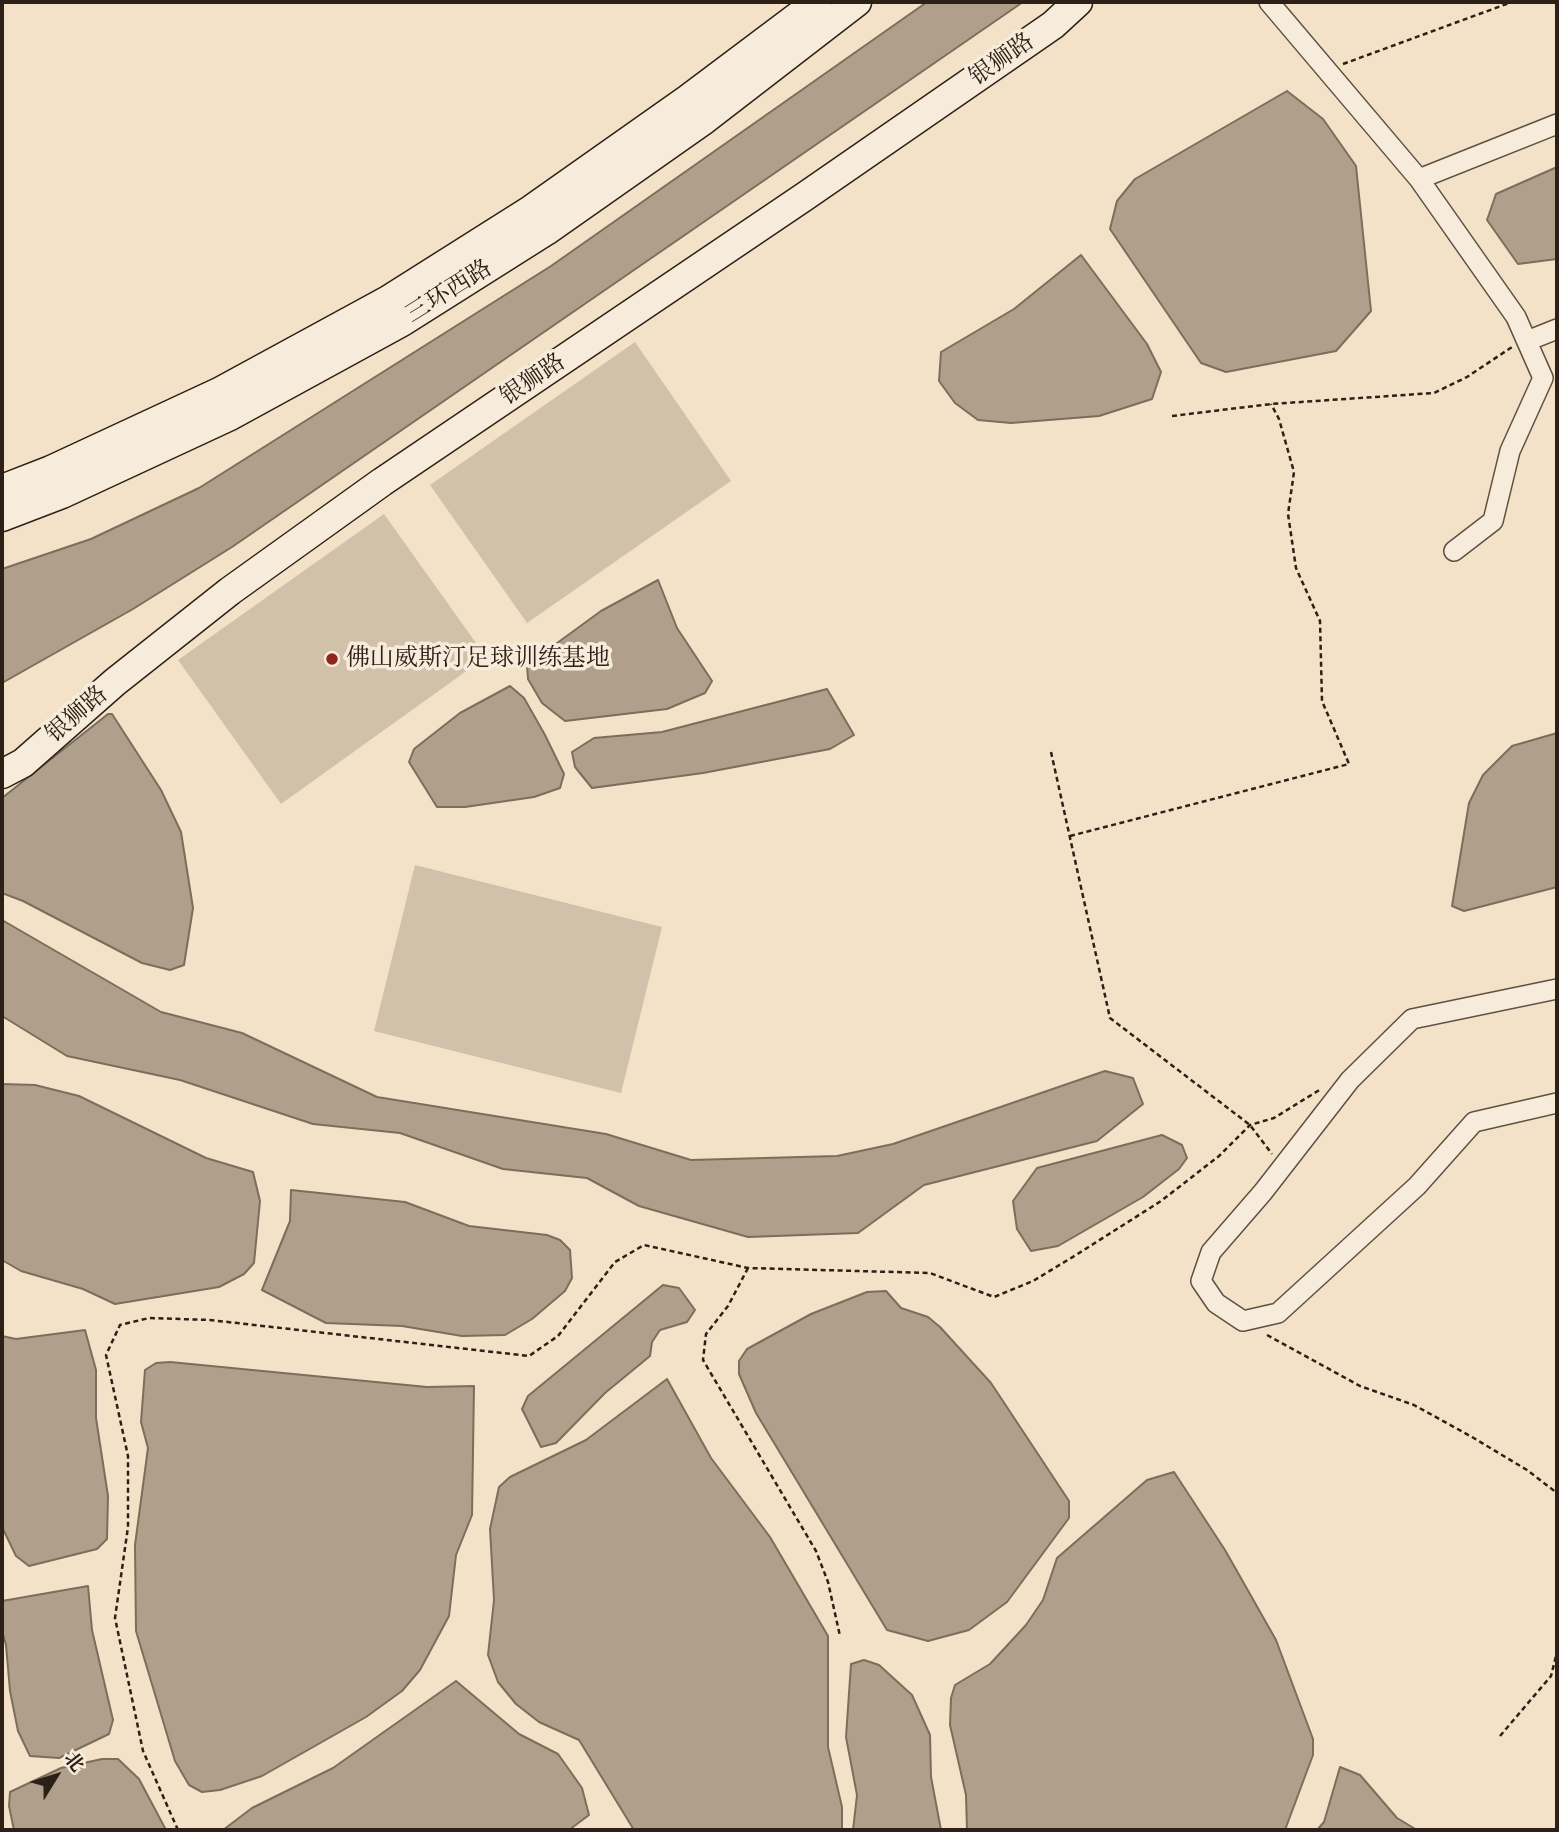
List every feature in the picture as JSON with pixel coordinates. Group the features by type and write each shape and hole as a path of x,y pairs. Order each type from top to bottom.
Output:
{"main road":[{"name":"三环西路","path":"2,489 219,392 388,300 532,209 688,99 817,2"},
{"name":"三环西路","path":"2,517 62,494 230,416 402,322 546,231 692,128 857,2"},
{"name":"银狮路","path":"2,774 23,763 115,682 230,591 371,490 1053,25 1078,2"}],"street":[{"path":"1269,2 1419,179 1517,317 1543,379 1510,452 1493,521 1454,551"},
{"path":"1419,179 1557,124"},
{"path":"1527,341 1557,329"},
{"path":"1557,989 1412,1020 1350,1080 1282,1168 1211,1252 1201,1281 1216,1303 1243,1321 1278,1312 1418,1186 1474,1122 1557,1103"}],"path":[{"path":"1327,70 1512,2"},
{"path":"1172,416 1271,404 1434,393 1466,377 1509,348 1527,341"},
{"path":"1070,836 1349,764 1322,701 1320,621 1296,568 1288,513 1294,472 1279,419 1271,404"},
{"path":"1051,752 1110,1018 1250,1125 1282,1168"},
{"path":"178,1830 143,1751 115,1618 128,1527 128,1456 106,1355 120,1325 149,1318 210,1320 529,1356 558,1336 615,1262 644,1245 748,1268 930,1273 995,1297 1055,1268 1161,1201 1219,1156 1250,1125 1275,1118 1315,1091 1350,1080"},
{"path":"748,1268 728,1307 706,1334 703,1360 816,1550 828,1582 840,1636"},
{"path":"1243,1321 1360,1386 1414,1405 1527,1470 1557,1493"},
{"path":"1500,1736 1551,1676 1557,1652"}],"shaded area":[{"path":"927,2 1023,2 232,547 133,609 2,683 2,569 91,539 199,488 551,266"},
{"path":"1287,91 1323,119 1356,166 1371,311 1336,351 1226,372 1201,363 1110,229 1117,201 1135,179"},
{"path":"1557,167 1557,259 1518,264 1487,220 1496,194"},
{"path":"1081,255 1147,344 1161,372 1152,399 1099,416 1011,423 978,420 955,403 939,381 941,352 1014,309"},
{"path":"635,342 731,481 527,623 430,485"},
{"name":"佛山威斯汀足球训练基地","path":"384,514 486,657 281,804 178,660"},
{"path":"658,580 677,628 712,681 705,693 667,709 565,721 542,703 528,679 527,665 601,611"},
{"path":"510,686 524,698 545,735 564,774 560,788 534,797 465,807 437,807 409,762 414,749 460,713"},
{"path":"827,689 854,735 830,749 703,773 592,788 575,767 572,752 594,738 662,732"},
{"path":"108,714 112,714 161,790 181,832 193,908 184,965 170,970 142,963 23,901 2,893 2,798"},
{"path":"1557,733 1557,887 1464,911 1452,906 1469,803 1483,775 1512,746"},
{"path":"415,865 662,927 621,1093 374,1031"},
{"path":"2,920 161,1012 242,1033 377,1097 606,1134 691,1160 837,1156 893,1144 1105,1071 1133,1078 1143,1104 1097,1141 924,1185 858,1233 748,1237 639,1206 587,1178 503,1169 400,1133 313,1124 180,1080 67,1056 2,1016"},
{"path":"2,1084 35,1085 79,1096 206,1158 253,1172 260,1201 254,1263 244,1274 219,1287 115,1304 83,1289 21,1271 2,1260"},
{"path":"1162,1135 1182,1145 1187,1158 1179,1169 1143,1197 1058,1246 1031,1251 1017,1229 1013,1201 1037,1168"},
{"path":"291,1190 405,1202 469,1226 547,1235 560,1240 570,1250 572,1278 565,1291 532,1319 505,1335 462,1336 402,1326 326,1323 262,1290 290,1221"},
{"path":"663,1285 679,1288 695,1310 687,1322 660,1330 652,1342 650,1356 605,1393 556,1443 541,1447 522,1409 528,1396"},
{"path":"886,1291 901,1308 928,1317 940,1327 991,1383 1069,1501 1069,1518 1007,1602 969,1630 928,1641 887,1630 756,1413 739,1374 739,1361 747,1349 811,1314 867,1292"},
{"path":"85,1330 96,1370 96,1418 108,1496 107,1539 97,1549 29,1566 16,1556 2,1527 2,1336 16,1339"},
{"path":"170,1362 427,1387 474,1386 472,1515 456,1555 449,1616 420,1670 402,1691 366,1717 262,1776 220,1790 202,1792 189,1785 175,1761 136,1631 135,1545 148,1448 141,1422 145,1370 156,1363"},
{"path":"667,1379 711,1458 770,1537 828,1636 828,1747 842,1807 842,1830 634,1830 579,1740 539,1722 516,1704 498,1682 488,1655 494,1600 490,1529 499,1487 510,1477 586,1440"},
{"path":"1174,1472 1225,1550 1276,1640 1313,1739 1313,1755 1285,1830 967,1830 966,1795 950,1725 951,1698 955,1685 990,1664 1026,1625 1043,1600 1057,1558 1147,1480"},
{"path":"88,1586 92,1630 113,1720 109,1734 59,1758 30,1756 18,1731 10,1691 6,1645 2,1631 2,1601"},
{"path":"864,1660 879,1665 912,1695 930,1735 931,1777 941,1830 853,1830 857,1795 846,1737 851,1664"},
{"path":"456,1681 519,1734 558,1754 582,1788 589,1815 569,1830 223,1830 252,1808 333,1768"},
{"path":"102,1759 118,1759 139,1779 166,1830 14,1830 9,1806 10,1792 61,1768"},
{"path":"1340,1767 1360,1775 1397,1818 1417,1830 1317,1830 1324,1822"}],"place":[{"name":"佛山威斯汀足球训练基地","path":"332,659"}]}
